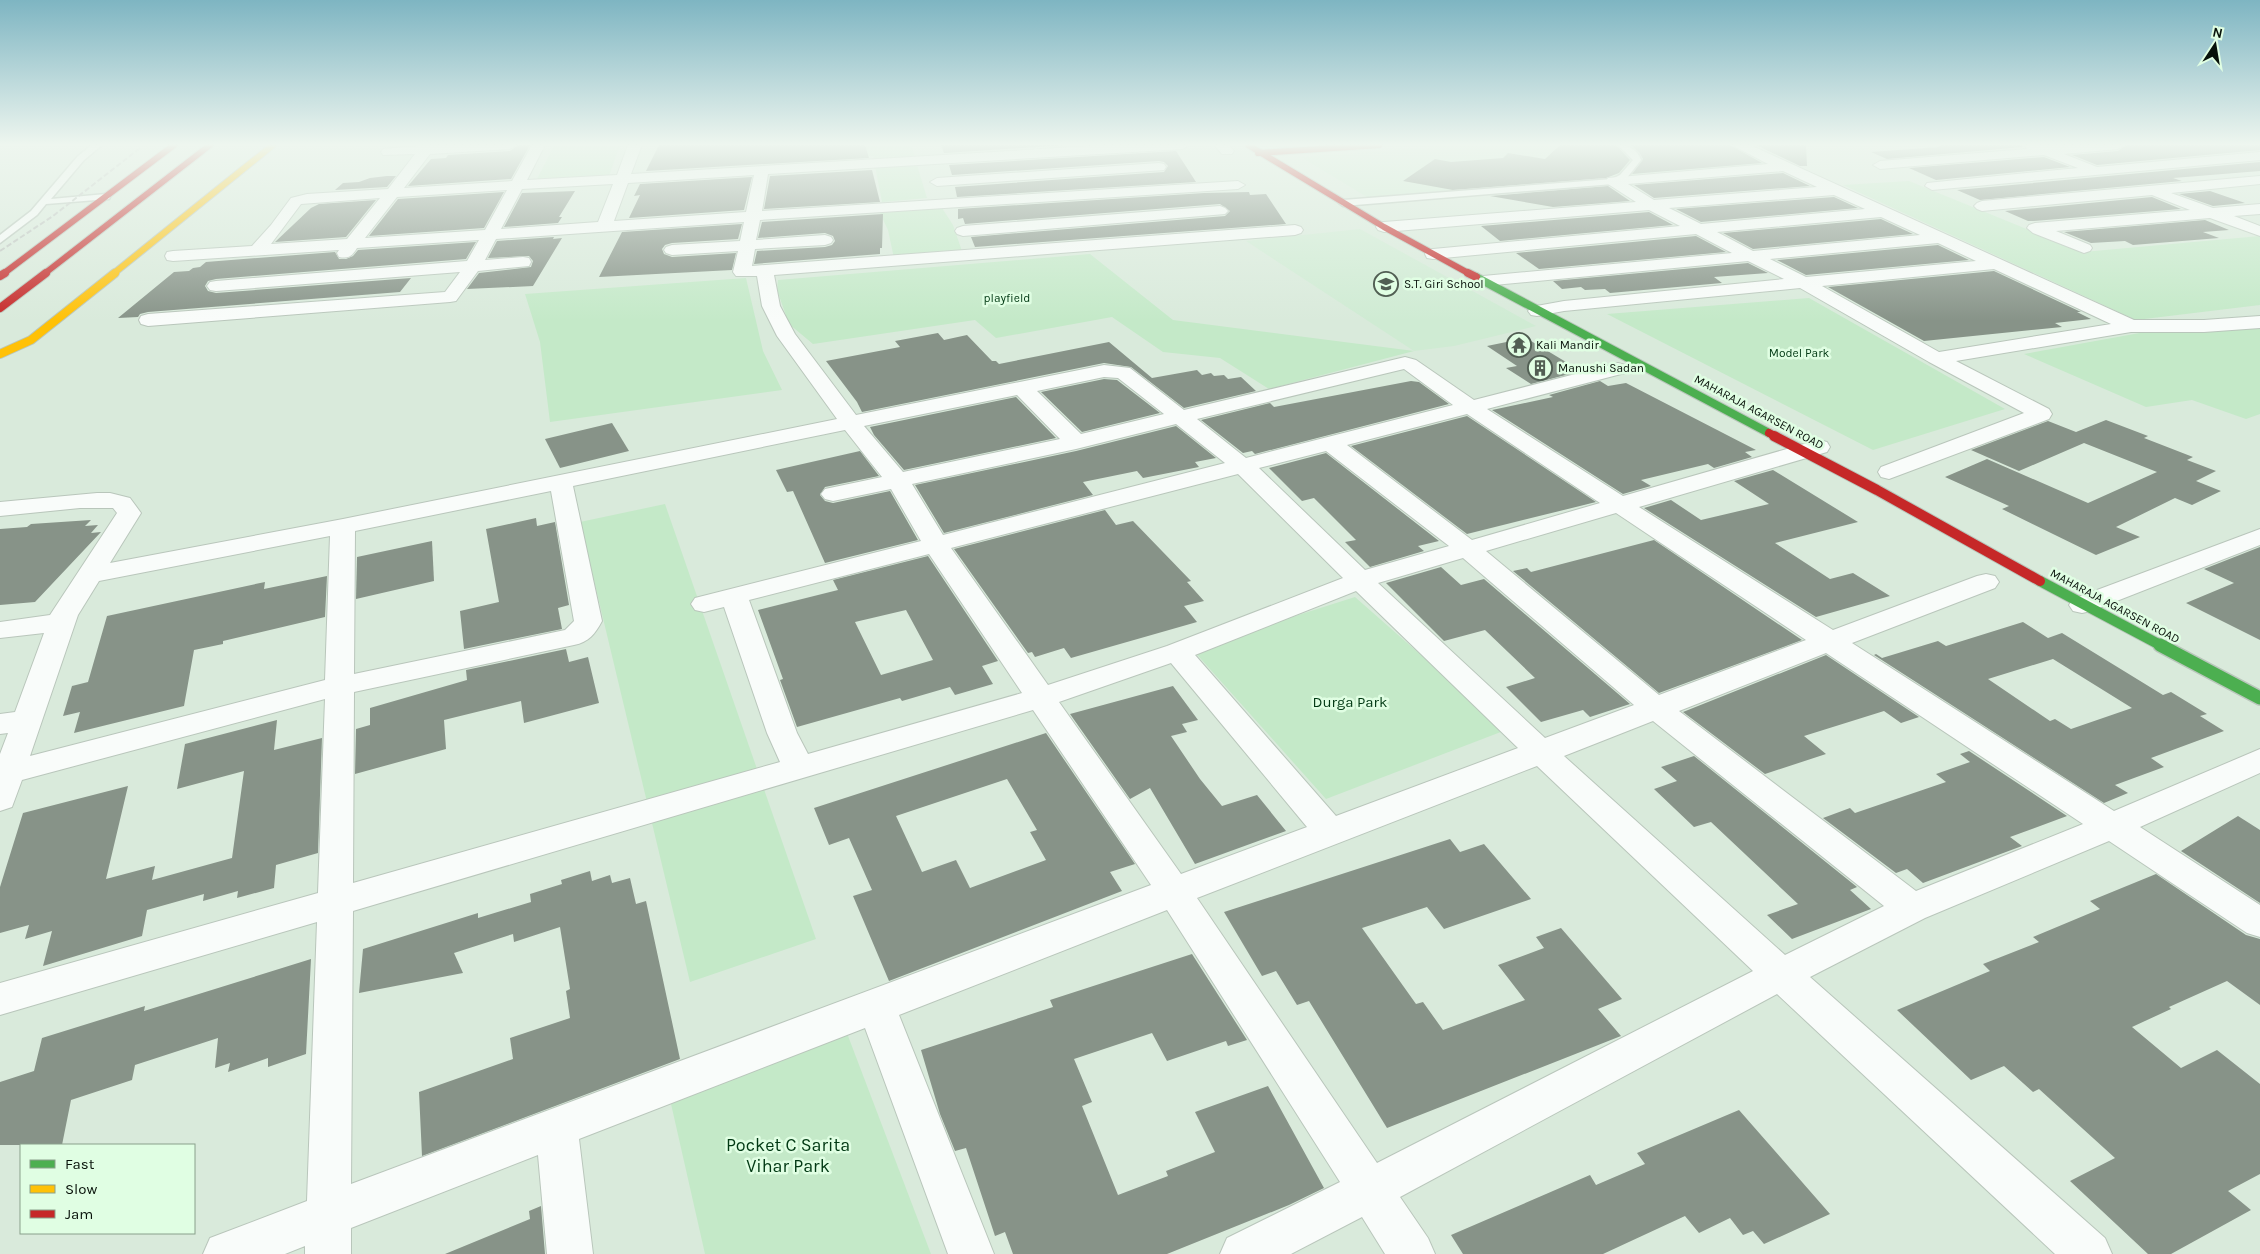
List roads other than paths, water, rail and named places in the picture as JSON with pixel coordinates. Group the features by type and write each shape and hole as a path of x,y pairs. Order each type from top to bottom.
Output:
{"main road":[{"path":"0,276 97,204"},
{"path":"0,308 135,204"},
{"path":"0,354 31,340 201,204"},
{"name":"MAHARAJA AGARSEN ROAD","path":"1345,204 1432,254 1556,308 1633,349 1812,449 2096,601 2260,698"},
{"name":"MAHARAJA AGARSEN ROAD","path":"1360,204 1452,252 1537,311 1617,361 1812,449 1890,478"},
{"path":"1617,361 1633,349"}],"street":[{"path":"256,251 277,228 294,204"},
{"path":"295,309 324,278 384,204"},
{"path":"148,320 450,296 473,266 508,204"},
{"path":"604,227 613,204"},
{"path":"756,204 742,272 765,272 1295,230"},
{"path":"173,256 940,204"},
{"path":"947,204 964,231 974,256"},
{"path":"1025,204 1048,249"},
{"path":"1144,204 1171,240"},
{"path":"1214,204 1241,234"},
{"path":"1649,204 1802,282 1936,358 2041,414 1890,478"},
{"path":"1384,227 1681,204"},
{"path":"1864,204 2131,326"},
{"path":"1976,204 2084,248"},
{"path":"1982,206 2010,204"},
{"path":"2184,204 2260,231"},
{"path":"2035,228 2260,209"},
{"path":"964,231 1220,210"},
{"path":"1432,254 1883,212"},
{"path":"1491,280 1748,254 1939,238"},
{"path":"672,250 825,240"},
{"path":"216,286 523,262"},
{"path":"1537,311 1802,282 1996,264"},
{"path":"765,272 771,306 786,336 850,422 898,481 936,544 1174,892 1412,1254"},
{"path":"1936,358 2131,326 2204,326 2260,322"},
{"path":"704,604 1470,407 1617,361"},
{"path":"833,494 1076,442 1405,363 2260,923"},
{"path":"88,576 561,482 1104,370 1123,372 1243,466 1541,752 1781,974 2089,1254"},
{"path":"1021,387 1076,442"},
{"path":"1330,443 1468,549 1656,708 1912,908"},
{"path":"0,998 1040,698 1177,652 1360,580 1812,449"},
{"path":"0,510 100,500 120,502 126,506 129,513 88,576 62,622 14,722 5,786 339,686 574,637 583,630 588,621 561,482"},
{"path":"328,1254 343,526"},
{"path":"2096,601 2260,536"},
{"path":"226,1254 1986,582"},
{"path":"734,596 786,742 798,767"},
{"path":"0,630 62,622"},
{"path":"1177,652 1330,832"},
{"path":"1243,1254 1370,1190 1781,974 1912,908 2112,826 2260,760"},
{"path":"876,1006 971,1254"},
{"path":"557,1127 570,1254"}],"lane":[{"path":"0,240 34,213 42,204"}],"railway":[{"path":"0,251 69,204"}],"place":[{"name":"S.T. Giri School","path":"1386,284"},
{"name":"Kali Mandir","path":"1519,345"},
{"name":"Manushi Sadan","path":"1540,368"}],"park label":[{"name":"playfield","path":"1007,298"},
{"name":"Model Park","path":"1799,353"},
{"name":"Durga Park","path":"1350,702"},
{"name":"Pocket C Sarita Vihar Park","path":"788,1155"}]}
